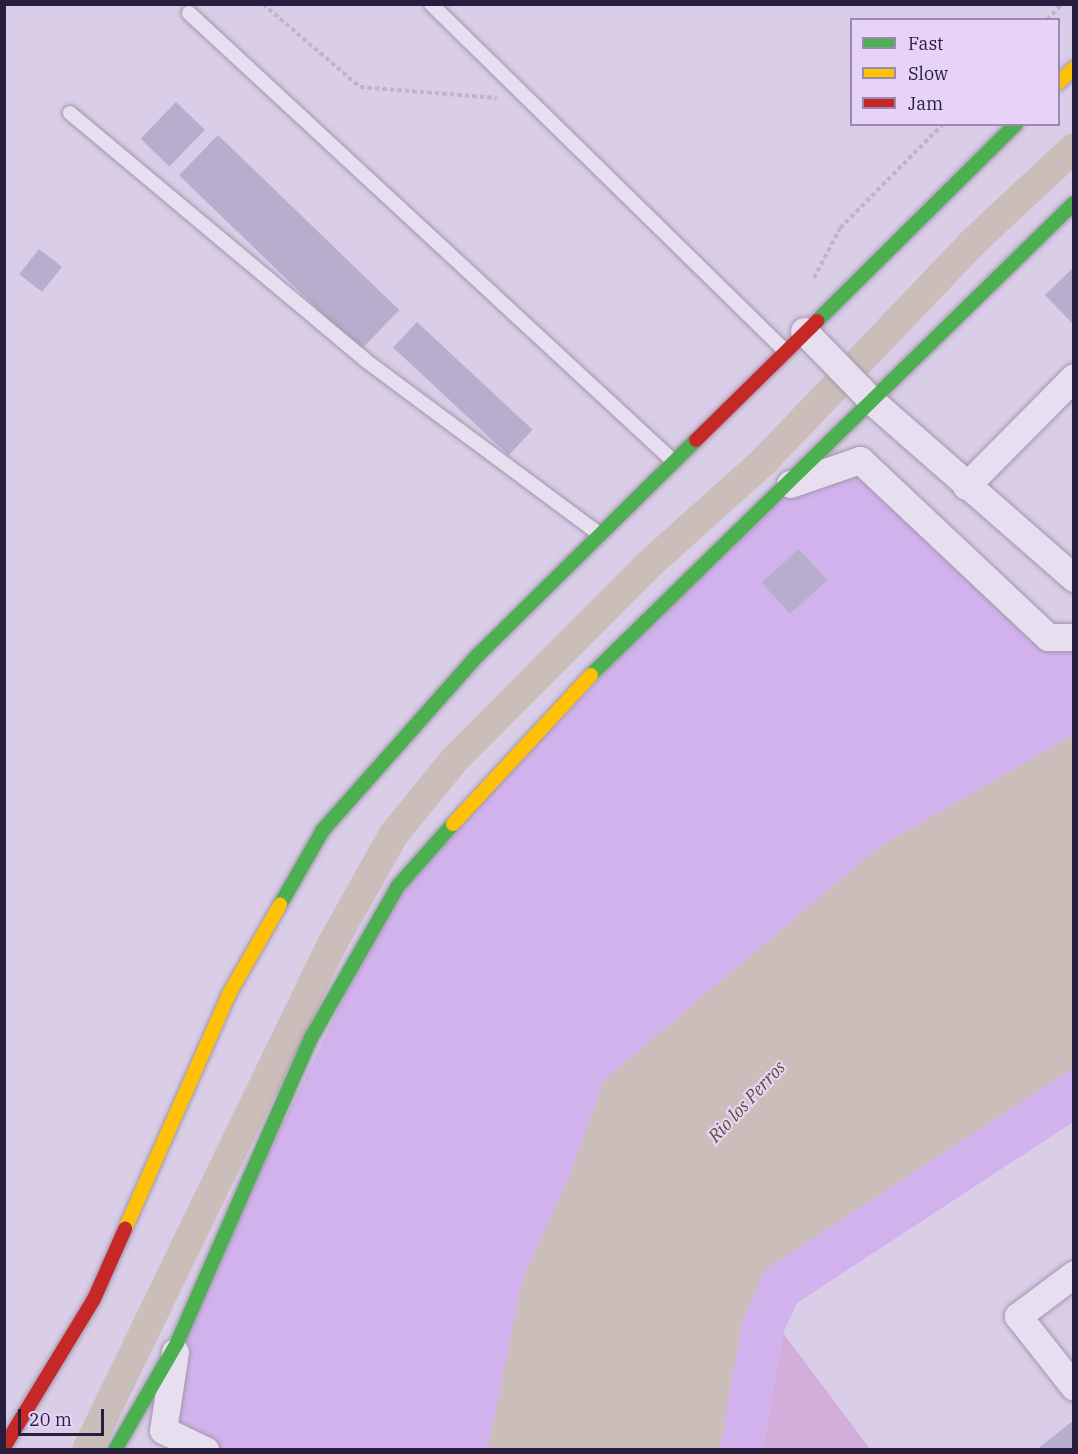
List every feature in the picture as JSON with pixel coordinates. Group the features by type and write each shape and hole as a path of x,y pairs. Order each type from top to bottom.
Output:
{"street":[{"path":"1060,82 1074,68"},
{"path":"4,1447 94,1299 229,994 323,830 478,655 784,350 810,334 1014,126"},
{"path":"115,1449 177,1343 311,1038 398,886 546,718 794,480 868,397 1074,203"},
{"path":"810,334 868,397 966,486 1074,578"},
{"path":"966,486 1074,377"},
{"path":"794,480 860,460 1048,638 1074,637"},
{"path":"1074,1274 1018,1316 1074,1387"},
{"path":"177,1343 163,1430 205,1449"}],"lane":[{"path":"431,4 784,350"},
{"path":"189,13 672,460"},
{"path":"70,113 365,360 599,534"}],"path":[{"path":"263,4 360,87 530,100"},
{"path":"1049,18 1062,4"},
{"path":"810,334 816,266 840,228 941,126"}],"shaded area":[{"path":"783,1333 870,1449 763,1449"}],"sand":[{"path":"860,460 1048,637 1073,637 1073,1122 797,1303 783,1333 763,1449 205,1450 163,1430 177,1343 398,886 793,480"}],"water":[{"name":"Rio los Perros","path":"1073,735 1073,1068 766,1269 743,1319 720,1449 488,1449 523,1277 567,1182 604,1080 879,847"}],"building":[{"path":"176,102 205,130 169,166 141,139"},
{"path":"218,135 399,310 360,350 179,175"},
{"path":"39,249 62,267 42,292 19,274"},
{"path":"1074,267 1074,325 1045,295"},
{"path":"417,322 533,430 509,455 393,348"},
{"path":"799,549 827,580 790,614 762,582"},
{"path":"1074,1420 1074,1450 1036,1450"}],"waterway":[{"path":"87,1450 332,944 394,834 455,759 646,567 764,461 972,243 1074,148"}],"traffic: fast":[{"path":"817,321 1014,126"},
{"path":"591,675 1074,203"},
{"path":"280,905 323,830 478,655 696,440"},
{"path":"115,1450 177,1343 311,1038 398,886 453,824"}],"traffic: slow":[{"path":"1060,81 1074,68"},
{"path":"453,824 591,675"},
{"path":"125,1229 229,994 280,905"}],"traffic: jam":[{"path":"696,440 817,321"},
{"path":"4,1447 94,1299 125,1229"}]}
